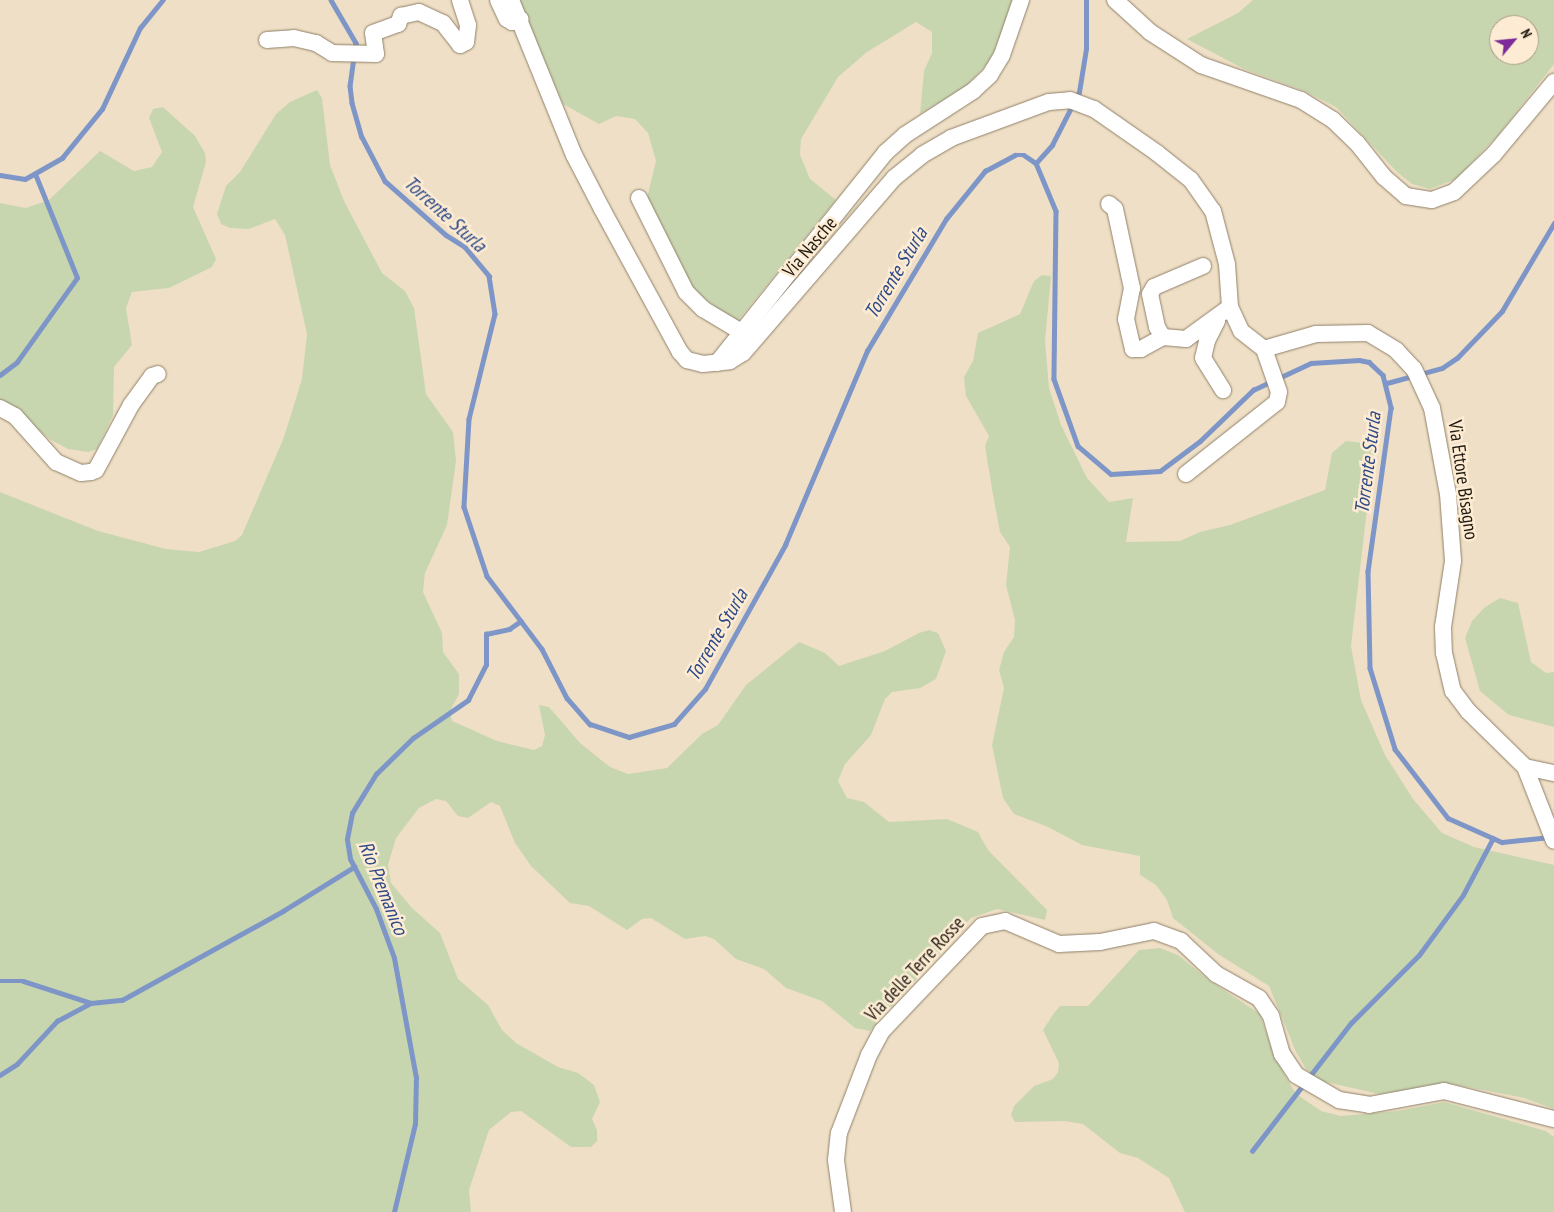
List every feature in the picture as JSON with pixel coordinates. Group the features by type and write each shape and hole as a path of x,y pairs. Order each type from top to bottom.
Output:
{"street":[{"path":"267,40 294,38 316,43 332,53 376,54 373,33 398,24 401,16 419,12 443,23 456,43 466,42 468,25 460,0"},
{"path":"498,0 507,19 512,22 520,19"},
{"name":"Via Nasche","path":"512,0 574,155 672,340 687,360 703,364 717,363 743,353 766,330 894,178 908,166 952,138 1061,99 1087,105 1157,153 1191,180 1213,211 1226,264 1225,312 1241,331 1265,354"},
{"path":"717,363 885,153 912,130 973,91 990,75 1002,55 1021,0"},
{"path":"1115,0 1150,32 1201,65 1301,100 1333,120 1357,143 1384,177 1406,196 1432,200 1454,192 1494,154 1554,82"},
{"path":"639,198 686,292 703,309 743,332"},
{"path":"1109,204 1115,209 1132,288 1126,318 1133,349 1141,349 1163,337 1186,339 1225,312"},
{"path":"1163,337 1157,327 1150,294 1154,287 1204,266"},
{"path":"1223,390 1203,358 1207,340 1225,312"},
{"name":"Via Ettore Bisagno","path":"1265,354 1316,334 1368,333 1396,350 1418,376 1432,408 1448,494 1453,561 1443,627 1444,653 1453,691 1468,712 1526,767"},
{"path":"1186,474 1270,410 1277,402 1279,392 1265,354"},
{"path":"0,408 15,416 56,462 81,473 91,472 96,470 131,405 152,376 158,374"},
{"path":"1526,767 1554,773"},
{"path":"1526,767 1551,835"},
{"name":"Via delle Terre Rosse","path":"843,1212 836,1160 839,1133 882,1031 982,926 1005,921 1059,944 1100,942 1154,931 1181,941 1216,974 1259,998 1271,1016 1282,1054 1296,1075 1339,1100 1369,1105 1444,1091 1554,1119"}],"green space":[{"path":"519,0 1015,0 990,61 966,86 920,114 924,71 932,53 932,32 916,22 867,52 838,77 801,139 800,155 810,179 836,200 736,323 693,289 647,198 656,161 648,133 635,119 616,116 599,124 563,104"},
{"path":"1253,0 1554,0 1554,64 1499,134 1456,179 1430,189 1412,184 1397,172 1336,107 1302,90 1244,69 1187,39 1238,13"},
{"path":"317,90 322,98 330,165 344,201 382,273 405,291 414,308 426,394 453,432 456,461 447,525 425,573 423,592 442,633 443,652 459,674 459,694 450,711 452,721 497,741 534,750 542,746 545,735 539,705 549,707 580,743 610,767 628,774 667,768 702,734 718,725 746,685 799,642 825,653 839,666 885,651 919,633 929,630 938,633 946,651 936,679 920,688 892,692 885,699 871,735 845,764 838,781 847,798 864,802 889,822 947,819 978,832 988,850 1047,910 1045,920 997,909 971,918 870,1031 855,1028 822,1001 786,988 764,969 736,959 714,939 705,936 685,939 651,918 642,919 627,930 589,906 570,903 531,866 515,843 500,806 491,802 468,818 458,816 446,801 436,799 419,808 396,838 388,865 391,883 412,908 440,933 458,979 488,1005 502,1030 516,1043 558,1067 578,1073 594,1085 600,1102 592,1119 597,1130 597,1141 591,1147 571,1147 521,1111 511,1112 489,1130 469,1190 471,1212 0,1212 0,492 98,531 166,549 199,552 235,541 242,535 284,437 302,379 307,334 285,235 275,219 249,229 230,228 221,224 217,214 226,186 240,172 276,114 290,102"},
{"path":"163,107 195,136 205,153 206,162 193,207 216,259 212,267 169,288 132,292 126,308 132,345 114,367 113,415 97,449 88,452 68,449 51,440 0,400 0,203 26,208 49,200 100,151 134,171 152,167 162,152 149,118 153,109"},
{"path":"1042,275 1051,276 1045,341 1049,388 1061,425 1087,478 1109,502 1133,498 1126,542 1180,541 1200,532 1230,525 1325,490 1332,453 1346,441 1365,443 1374,449 1351,646 1361,700 1385,755 1413,799 1442,833 1474,847 1554,865 1554,1109 1524,1098 1452,1084 1379,1094 1321,1081 1306,1069 1296,1052 1269,986 1218,954 1173,918 1167,900 1156,885 1140,875 1140,856 1082,845 1048,827 1014,814 1003,798 992,745 1004,688 999,670 1004,652 1014,637 1015,620 1006,585 1010,547 1000,532 993,495 985,446 989,436 966,396 964,377 973,361 978,333 1020,314 1034,281"},
{"path":"1500,598 1518,603 1531,662 1546,673 1554,672 1554,727 1509,715 1480,691 1465,638 1472,621 1485,607"},
{"path":"1160,948 1178,955 1210,981 1260,1014 1274,1056 1296,1094 1321,1111 1341,1116 1397,1111 1444,1102 1546,1131 1554,1137 1554,1212 1185,1212 1169,1178 1138,1158 1120,1153 1083,1124 1064,1121 1015,1122 1011,1115 1014,1106 1034,1086 1053,1079 1058,1072 1059,1063 1043,1030 1054,1013 1060,1006 1088,1006 1139,950"}],"waterway":[{"name":"Torrente Sturla","path":"0,175 25,179 62,158 102,109 140,28 163,0"},
{"name":"Torrente Sturla","path":"331,0 356,43 350,86 352,103 362,137 385,181 446,235 465,247 489,276 495,314 469,419 464,507 487,576 542,649 567,698 590,724 629,737 674,724 705,689 785,545 867,351 946,219 985,171 1015,155 1024,155 1036,163 1056,211 1054,379 1078,446 1111,474 1160,471 1200,441 1253,390 1311,363 1359,360 1369,362 1383,375 1391,408 1368,571 1370,668 1395,749 1448,818 1502,842 1550,837"},
{"path":"1036,163 1052,145 1079,92 1086,49 1086,0"},
{"path":"0,375 17,362 77,278 35,174"},
{"path":"1387,383 1442,368 1457,358 1502,311 1554,223"},
{"name":"Rio Premanico","path":"394,1212 415,1124 416,1078 394,958 376,909 350,859 347,839 352,813 376,774 413,738 468,700 486,665 486,634 509,629 521,621"},
{"path":"1252,1151 1351,1023 1419,955 1463,895 1493,838"},
{"path":"0,981 23,981 91,1003 122,1000 283,911 354,867"},
{"path":"0,1075 17,1064 57,1021 91,1003"}]}
